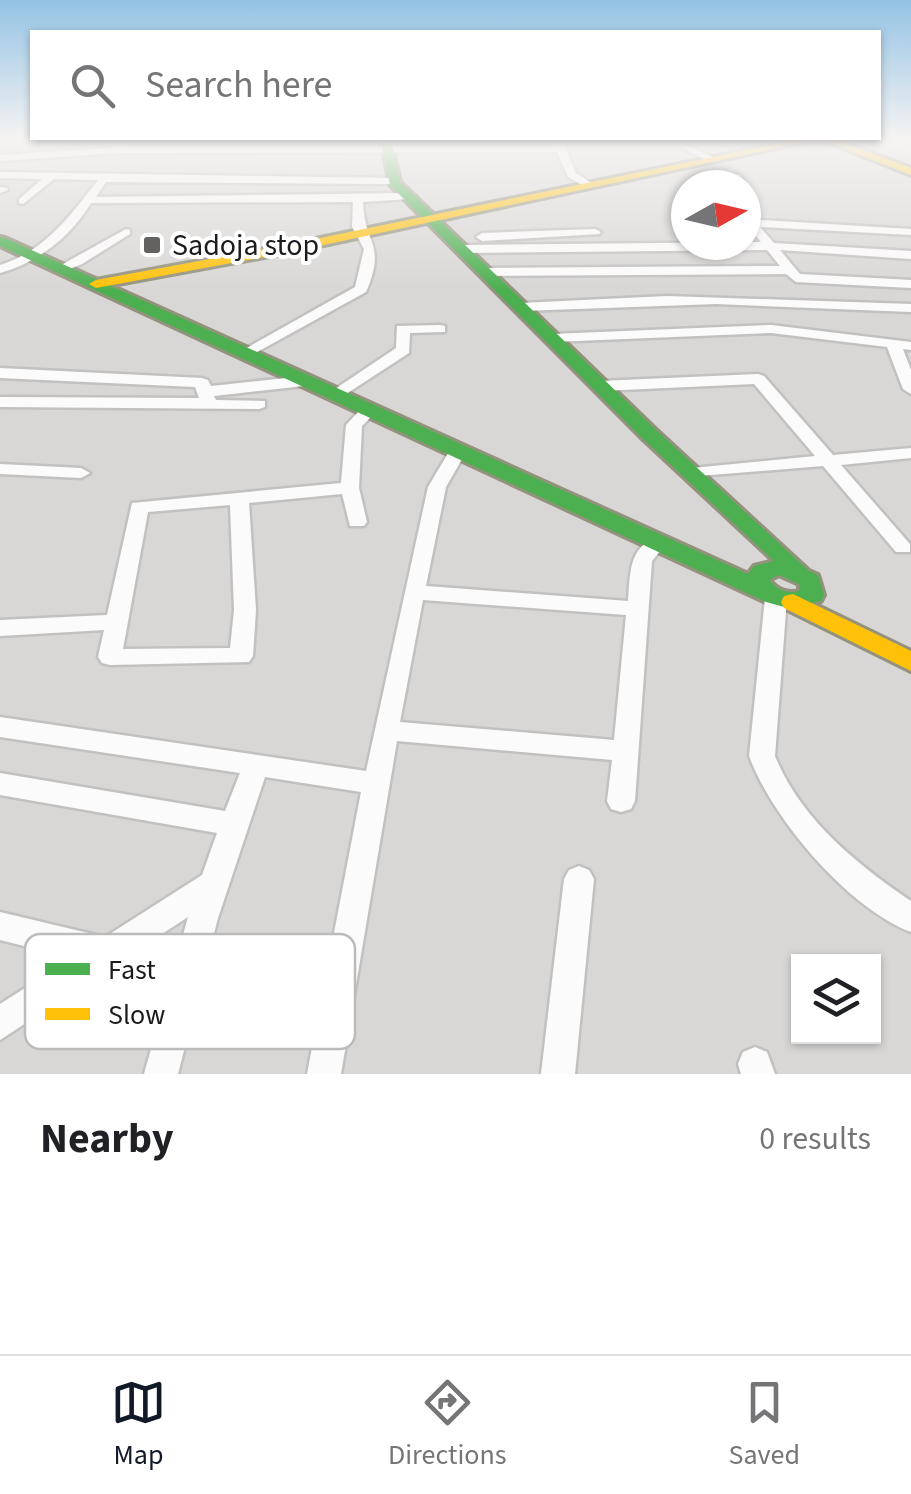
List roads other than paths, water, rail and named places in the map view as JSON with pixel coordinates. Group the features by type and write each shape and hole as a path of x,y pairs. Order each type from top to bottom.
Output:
{"main road":[{"path":"412,191 459,245 600,386 810,580 786,595"},
{"path":"96,284 564,191"},
{"path":"0,241 38,251 60,269 656,544 911,648"},
{"path":"798,571 774,567 762,571 757,580 911,662"}],"street":[{"path":"23,201 34,191"},
{"path":"38,251 69,224 94,191"},
{"path":"88,200 358,200 367,191"},
{"path":"248,354 361,289 371,260 365,232 358,227 358,200"},
{"path":"761,223 911,232"},
{"path":"60,269 79,262 126,232"},
{"path":"459,245 595,232"},
{"path":"761,236 786,270 800,278 911,284"},
{"path":"0,269 38,251 63,245"},
{"path":"459,245 768,246 911,255"},
{"path":"81,246 99,246"},
{"path":"486,272 786,270"},
{"path":"521,307 690,299 809,300 911,308"},
{"path":"334,395 404,350 402,329 440,329"},
{"path":"552,338 758,329 911,346"},
{"path":"893,344 911,389"},
{"path":"0,373 202,383 205,397"},
{"path":"600,386 758,379 903,548"},
{"path":"0,402 205,397 304,380"},
{"path":"205,397 259,404"},
{"path":"357,522 350,488 354,425 368,412"},
{"path":"692,474 905,453 911,470"},
{"path":"349,934 436,486 456,454"},
{"path":"0,469 80,473"},
{"path":"238,500 245,610 241,656 110,658 139,508 350,488"},
{"path":"620,800 642,560 656,544"},
{"path":"414,592 638,609"},
{"path":"786,595 762,756 767,774 804,826 877,896 911,918"},
{"path":"0,628 117,622"},
{"path":"0,727 376,783"},
{"path":"386,730 625,752"},
{"path":"197,934 232,824 256,765"},
{"path":"0,784 232,824"},
{"path":"558,1074 579,879"},
{"path":"135,934 213,884"},
{"path":"0,926 33,934"},
{"path":"0,1022 25,1006"},
{"path":"161,1074 166,1049"},
{"path":"324,1074 328,1049"}],"place":[{"name":"Sadoja stop","path":"152,245"}]}
